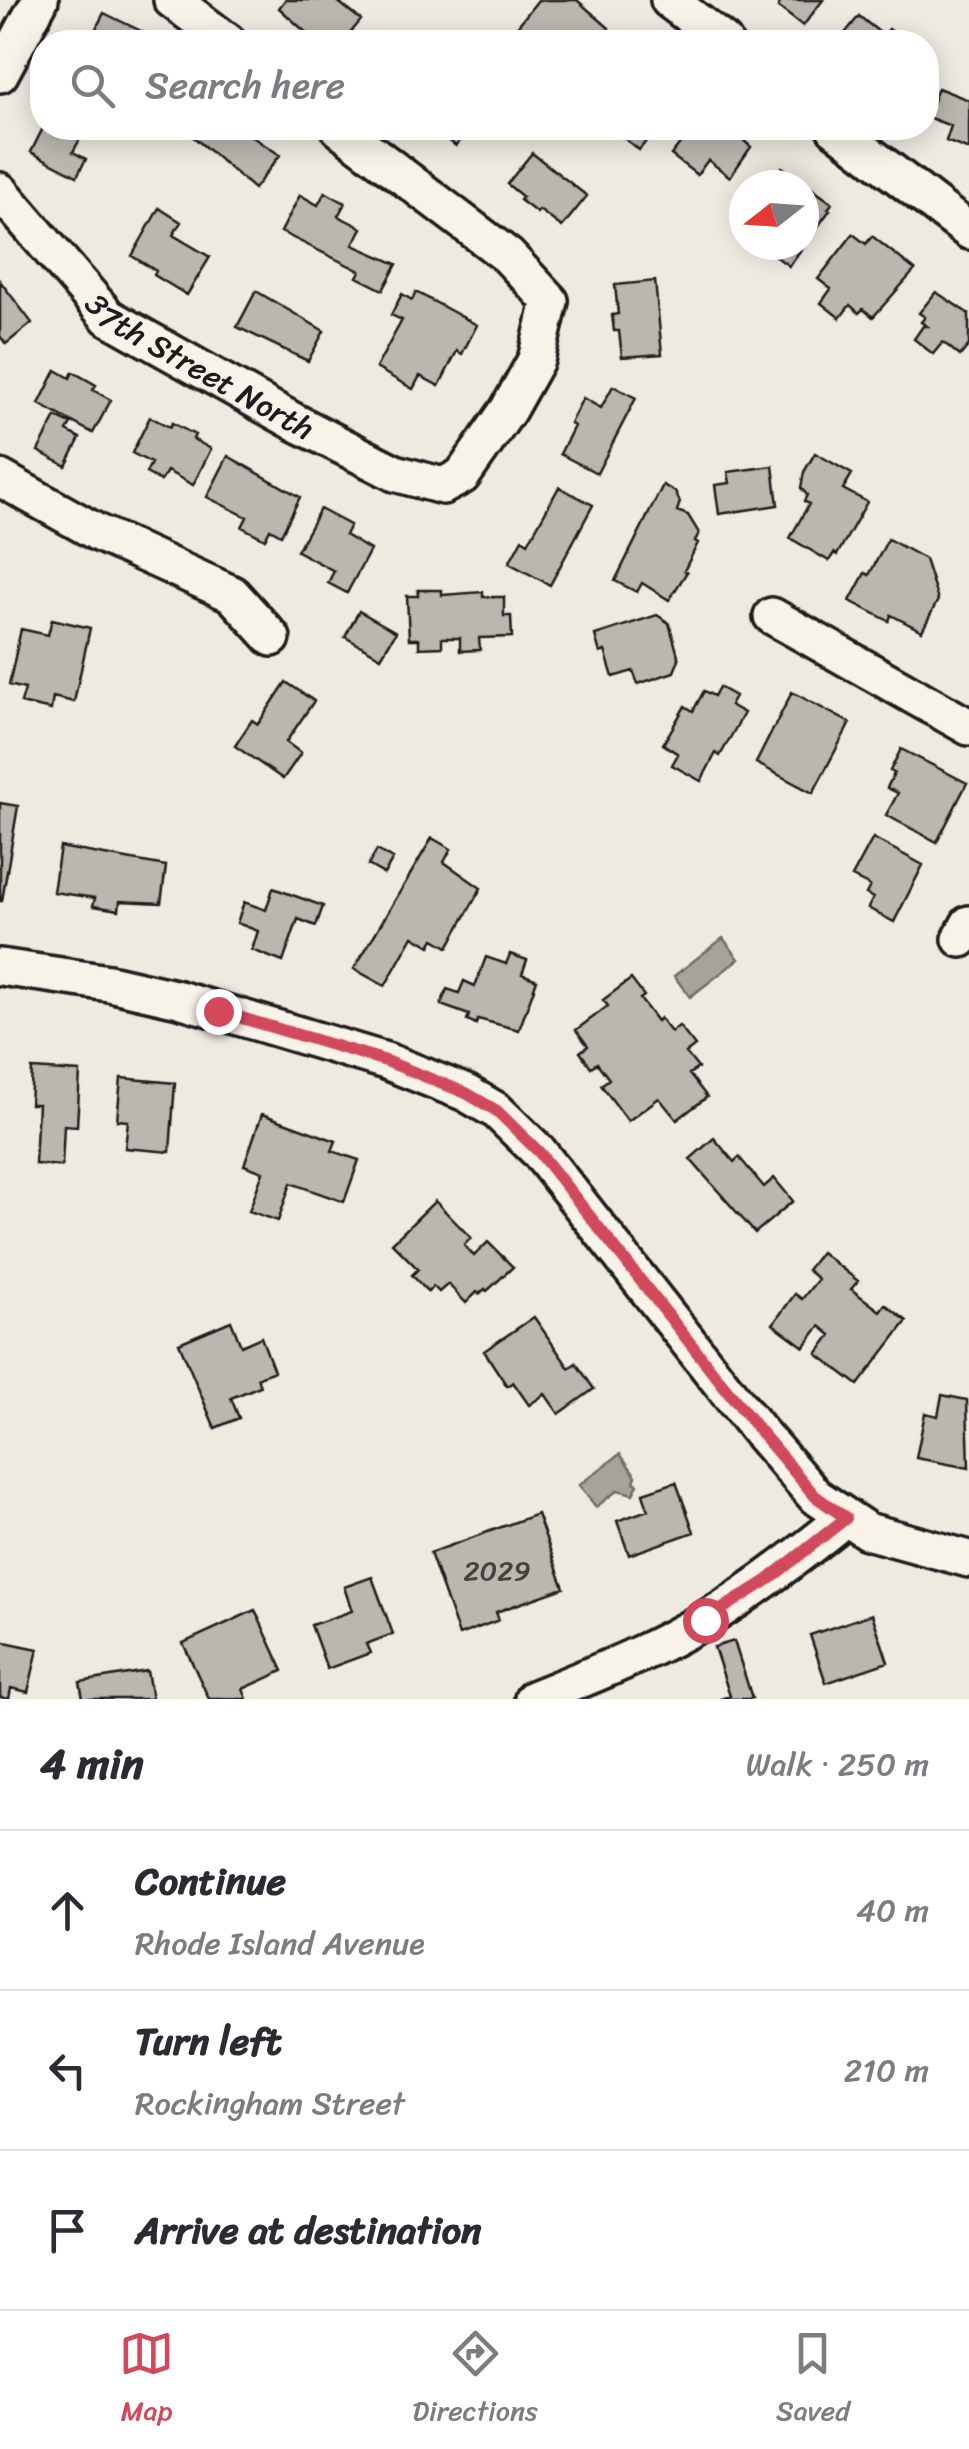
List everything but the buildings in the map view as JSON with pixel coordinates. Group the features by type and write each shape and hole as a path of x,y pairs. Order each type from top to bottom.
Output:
{"street":[{"path":"0,74 40,0"},
{"path":"172,0 212,30"},
{"path":"669,0 708,30"},
{"name":"37th Street North","path":"0,191 108,317 361,456 395,472 443,486 462,476 508,410 536,360 550,301 508,256 355,140"},
{"path":"850,140 969,231"},
{"path":"0,478 98,533 232,594 272,638"},
{"path":"772,616 969,727"},
{"path":"0,966 109,983 179,999 386,1061 466,1093 497,1111 539,1152 815,1496 867,1531 969,1559"},
{"path":"533,1699 705,1620 768,1580 846,1518"}],"shaded area":[{"path":"723,938 739,959 690,997 674,976"},
{"path":"620,1454 638,1484 633,1494 618,1490 596,1507 579,1485"}],"route":[{"path":"218,1011 386,1061 466,1093 497,1111 539,1152 815,1496 846,1518 768,1580 705,1620"}]}
